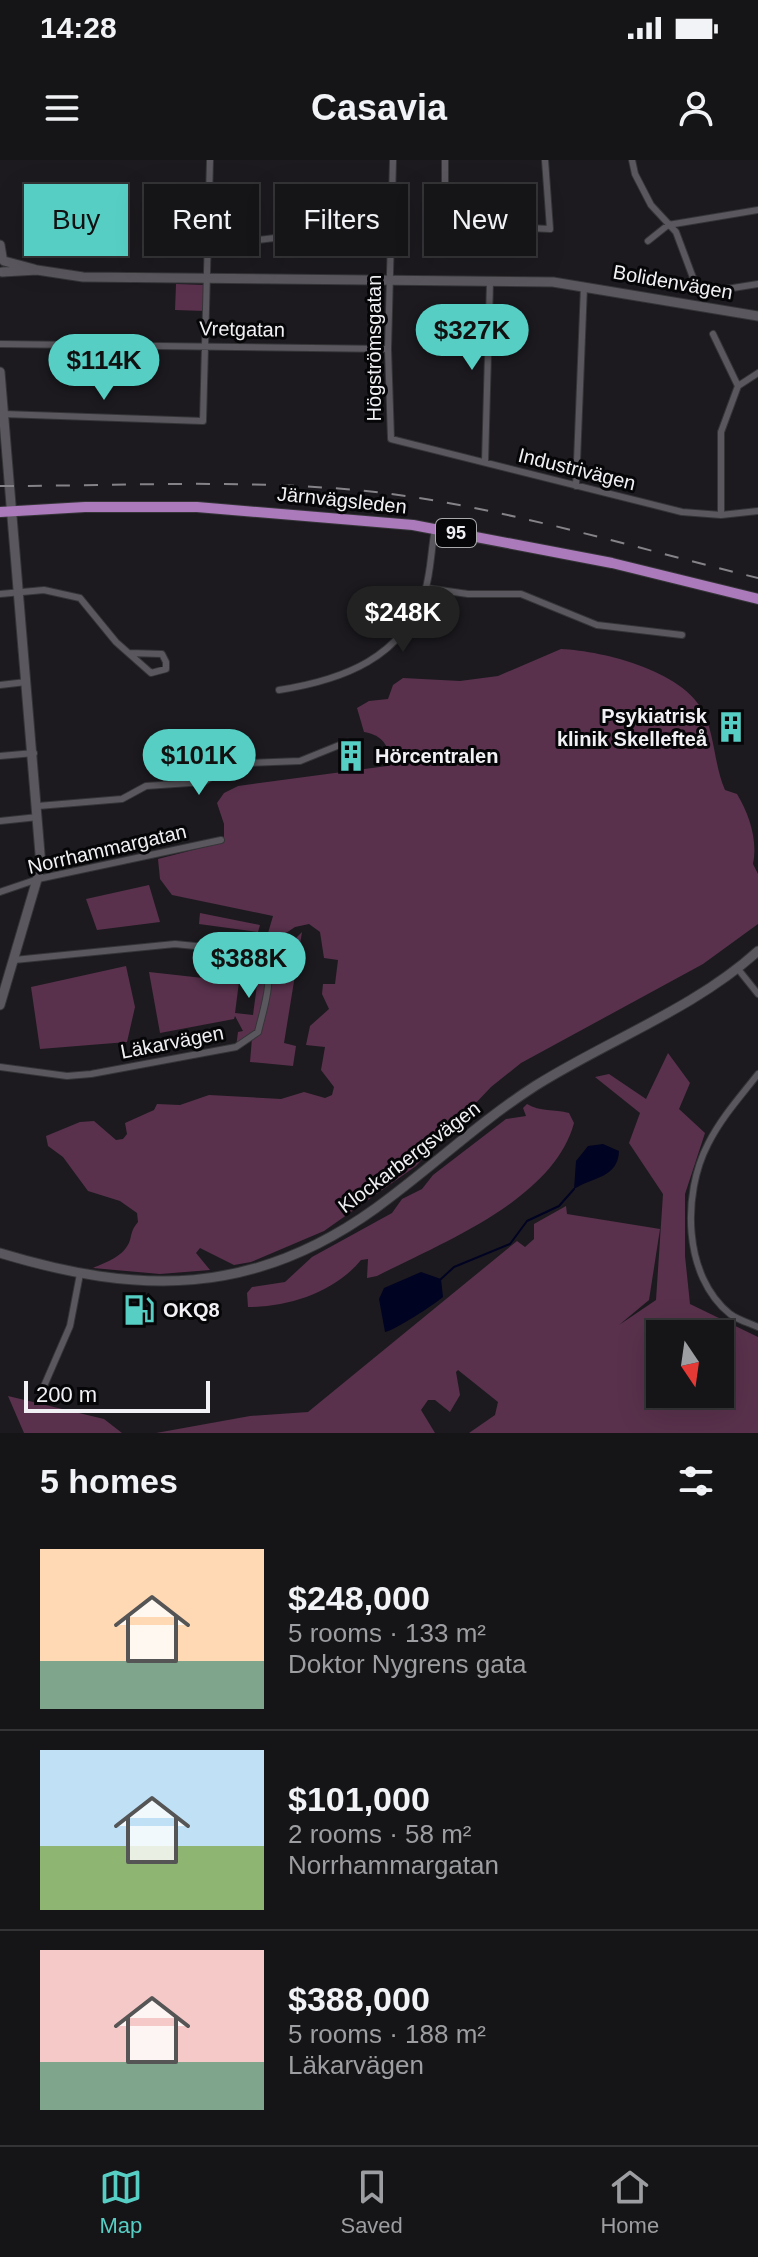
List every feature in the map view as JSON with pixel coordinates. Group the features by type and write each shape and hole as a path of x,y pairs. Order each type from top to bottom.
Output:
{"main road":[{"path":"0,245 1,273 37,270"},
{"path":"2,258 37,270"},
{"name":"Bolidenvägen","path":"37,270 83,277 390,278 584,286 758,316"},
{"path":"0,372 5,512 17,591 34,753 41,866 14,960 4,982 0,1005"},
{"name":"Järnvägsleden","path":"5,512 85,507 197,507 282,512 435,529 612,563 758,599"},
{"name":"Klockarbergsvägen","path":"0,1253 80,1274 151,1283 215,1277 288,1258 331,1237 376,1208 533,1087 738,969 758,951"}],"street":[{"path":"209,184 210,160"},
{"name":"Högströmsgatan","path":"392,184 393,160"},
{"path":"445,160 445,224 550,229 545,160"},
{"path":"632,160 640,185 676,232 695,283 703,291 758,284"},
{"path":"648,241 668,225 758,210"},
{"path":"2,414 203,421 208,256"},
{"name":"Högströmsgatan","path":"390,256 388,349 391,439"},
{"path":"485,462 490,282"},
{"path":"576,486 584,286"},
{"path":"713,334 738,386"},
{"name":"Vretgatan","path":"0,344 206,344 388,349"},
{"path":"721,515 721,432 738,386 758,373"},
{"name":"Industrivägen","path":"391,439 682,512 721,515 758,511"},
{"path":"279,690 328,681 366,666 382,654 412,622 426,588 435,529"},
{"path":"426,588 468,594 521,594 597,625 682,635"},
{"path":"0,594 44,590 80,598 129,653 151,673 166,669 162,654 129,653"},
{"path":"0,685 26,682"},
{"path":"38,806 122,799 150,785 204,782 213,776 221,764 305,761 327,748 347,742"},
{"path":"0,756 34,753"},
{"path":"0,821 38,817"},
{"name":"Norrhammargatan","path":"0,892 38,879 221,840"},
{"name":"Läkarvägen","path":"0,1067 67,1076 91,1074 236,1047 258,1032 269,966 262,957 196,945 154,946 14,960"},
{"path":"738,969 758,994"},
{"path":"758,1074 706,1147 690,1214 696,1260 711,1294 732,1315 758,1327"},
{"path":"44,1386 70,1326 80,1274"}],"shaded area":[{"path":"176,284 206,285 205,311 175,310"},
{"path":"561,649 600,654 644,667 683,688 697,702 709,727 725,790 737,794 751,828 753,864 758,874 758,924 703,964 521,1063 491,1087 416,1166 324,1231 251,1262 234,1265 200,1248 196,1253 210,1270 160,1274 93,1268 115,1258 128,1246 138,1222 137,1213 120,1201 88,1191 63,1157 48,1146 46,1136 80,1122 94,1121 116,1140 123,1139 127,1134 125,1123 154,1110 157,1104 180,1105 209,1095 281,1099 304,1092 325,1098 332,1095 334,1087 321,1070 325,1047 306,1045 310,1026 329,1009 322,994 323,984 335,984 338,960 324,958 320,932 309,924 271,939 268,933 273,916 172,895 160,879 158,859 224,842 224,824 217,803 224,793 238,786 387,766 391,756 386,746 378,737 364,732 357,708 369,701 388,699 393,685 403,678 460,681 498,676"},
{"path":"149,885 160,922 97,930 86,899"},
{"path":"200,913 260,925 258,932 199,924"},
{"path":"302,932 284,1043 296,1046 293,1066 250,1062 252,1038 236,1047 238,1032 243,1031 235,1016 234,1019 160,1033 149,972 239,982 235,1013 253,1015 258,977 241,974 246,951 262,957 269,965"},
{"path":"126,966 135,1007 127,1042 40,1049 31,987"},
{"path":"668,1053 690,1083 679,1109 705,1133 685,1194 685,1256 690,1304 723,1320 646,1320 646,1408 734,1408 734,1325 758,1337 758,1433 469,1433 495,1415 498,1402 458,1370 460,1395 450,1412 435,1400 428,1400 421,1410 435,1433 156,1433 250,1416 308,1412 517,1241 525,1247 534,1239 534,1224 566,1206 567,1214 660,1229 649,1300 619,1325 656,1300 663,1194 629,1143 640,1113 595,1077 609,1074 646,1099"},
{"path":"527,1104 569,1113 574,1123 562,1150 544,1175 520,1196 463,1233 377,1276 367,1278 368,1259 361,1260 338,1281 310,1296 279,1304 248,1307 247,1293 252,1287 285,1282 312,1257 392,1213 402,1199 422,1189 433,1175 506,1119 526,1116 523,1108"},
{"path":"8,1396 104,1419 122,1433 24,1433"}],"water":[{"path":"603,1144 619,1151 614,1167 603,1176 574,1189 576,1161 588,1146"},
{"path":"421,1272 441,1279 443,1297 385,1332 379,1299 384,1288"}],"waterway":[{"path":"441,1279 454,1267 510,1244 527,1221 559,1206 574,1189"}],"railway":[{"path":"0,486 240,484 384,493 525,519 758,578"}],"place":[{"name":"Psykiatrisk klinik Skellefteå","path":"731,727"},
{"name":"Hörcentralen","path":"351,756"},
{"name":"OKQ8","path":"139,1310"}]}
